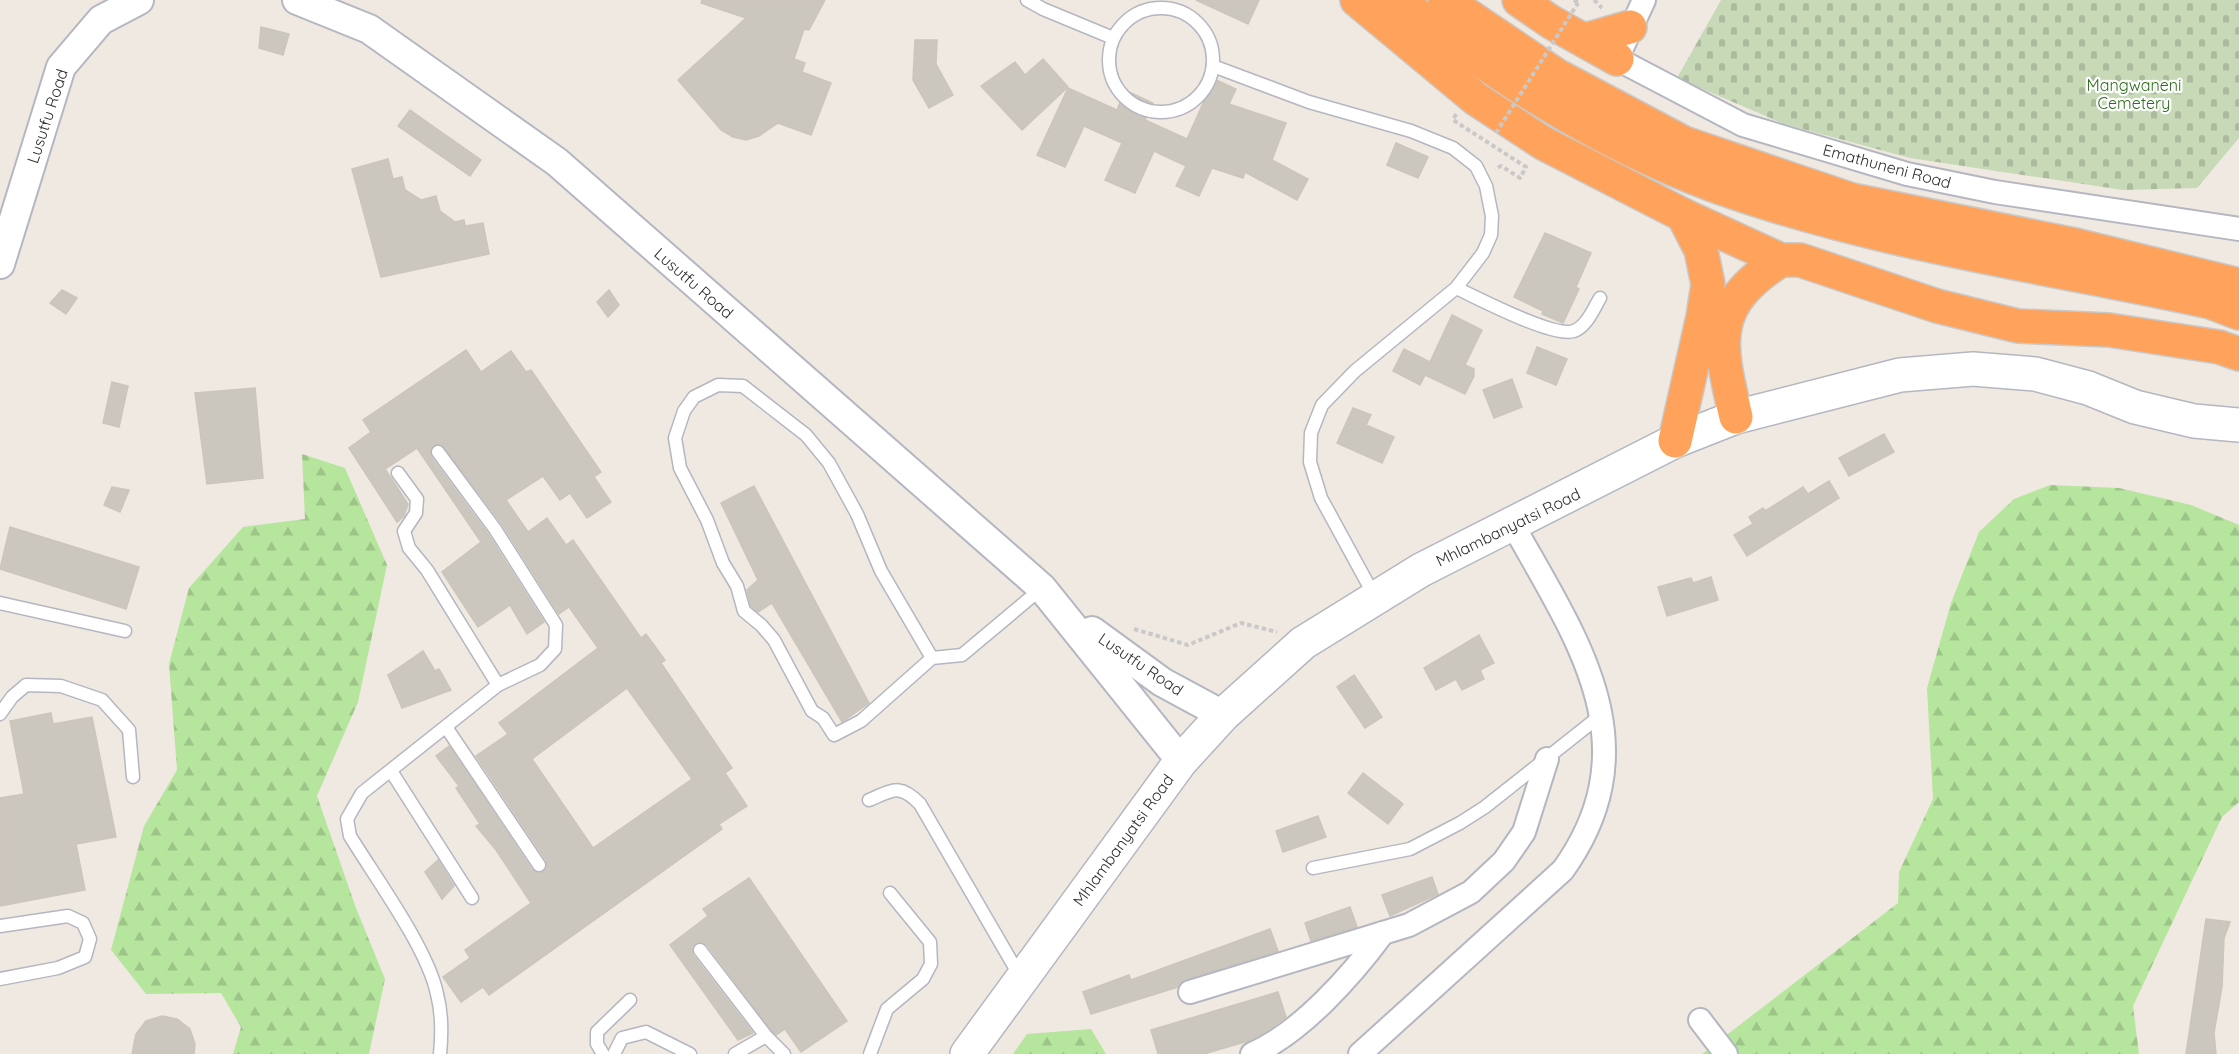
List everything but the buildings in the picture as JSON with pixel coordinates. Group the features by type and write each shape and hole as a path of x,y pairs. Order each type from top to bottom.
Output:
{"highway":[{"path":"1357,0 1476,99 1542,143 1683,215 1780,260 1800,260 1937,306 2018,326 2109,330 2219,347 2239,354"},
{"path":"1398,0 1467,54 1593,131 1712,184 1860,230 2210,302 2239,313"},
{"path":"1445,0 1556,75 1684,143 1852,200 2075,245 2239,285"},
{"path":"1519,0 1551,22 1617,59"},
{"path":"1585,40 1637,13"},
{"path":"1675,441 1703,317 1708,284 1701,250 1683,215"},
{"path":"1736,417 1723,361 1722,334 1732,307 1748,284 1780,260"}],"main road":[{"name":"Mhlambanyatsi Road","path":"967,1054 1181,760 1223,715 1308,640 1421,570 1675,441 1736,417 1900,375 1973,369 2035,374 2088,388 2135,407 2194,421 2239,425"}],"street":[{"name":"Lusutfu Road","path":"0,264 61,67 100,20 139,0"},
{"name":"Lusutfu Road","path":"297,0 369,29 557,162 1042,588 1181,760"},
{"path":"1617,59 1637,13"},
{"name":"Emathuneni Road","path":"1617,59 1743,125 1907,174 1995,192 2239,229"},
{"path":"1360,1054 1447,978 1569,862 1580,847 1593,817 1606,744 1601,715 1584,654 1513,525"},
{"name":"Lusutfu Road","path":"1061,609 1162,682 1223,715"},
{"path":"1190,992 1409,925 1471,892 1504,861 1524,832 1547,759"},
{"path":"1252,1054 1317,1009 1360,964 1383,933"},
{"path":"1700,1020 1726,1054"}],"lane":[{"path":"1027,0 1113,38"},
{"path":"1146,10 1175,10 1194,21 1208,38 1213,66 1208,82 1199,96 1186,106 1170,111 1154,112 1138,108 1124,98 1114,85 1109,70 1108,53 1113,38 1121,25 1146,10"},
{"path":"1213,66 1309,102 1411,131 1453,148 1476,166 1486,186 1492,216 1491,235 1483,253 1456,288 1355,371 1322,405 1311,433 1310,462 1321,498 1376,598"},
{"path":"1456,288 1550,330 1574,331 1584,324 1600,298"},
{"path":"932,658 881,571 856,514 829,463 806,435 743,386 718,385 694,397 684,411 675,438 680,468 706,520 723,563 737,586 744,611 774,640 812,711 823,718 834,735 861,721 932,658 962,655 1042,588"},
{"path":"438,452 495,529 556,625 555,649 540,665 498,685 362,793 347,819 350,836 417,947 437,993 442,1033 440,1054"},
{"path":"398,473 417,499 416,513 404,531 409,548 428,570 498,685"},
{"path":"0,603 125,631"},
{"path":"0,714 12,697 26,685 61,686 102,700 129,730 133,777"},
{"path":"1313,868 1410,849 1485,807 1601,715"},
{"path":"446,727 539,865"},
{"path":"390,771 472,898"},
{"path":"868,800 895,789 908,791 920,804 1022,979"},
{"path":"870,1054 887,1009 923,979 931,964 930,942 890,892"},
{"path":"0,926 68,916 83,922 90,939 85,957 58,968 0,979"},
{"path":"700,950 766,1036 784,1054"},
{"path":"603,1054 597,1044 597,1032 630,1000"},
{"path":"614,1054 622,1038 646,1032 690,1054"},
{"path":"735,1054 766,1036"}],"path":[{"path":"1496,133 1576,1"},
{"path":"1124,626 1188,645 1241,623 1308,640"}],"green space":[{"name":"Mangwaneni Cemetery","path":"1721,0 2239,0 2239,138 2197,188 2123,190 1910,158 1784,124 1677,78"},
{"path":"302,454 345,468 387,565 358,702 317,796 356,908 385,979 369,1054 233,1054 241,1027 221,993 146,994 111,950 144,826 177,770 169,664 189,588 243,527 305,519"},
{"path":"2050,485 2119,488 2191,505 2239,525 2239,802 2222,817 2133,1006 2139,1054 1702,1054 1898,903 1899,872 1933,799 1927,688 1951,603 1979,532 2014,499"},
{"path":"1091,1029 1106,1054 1013,1054 1027,1034"}]}
